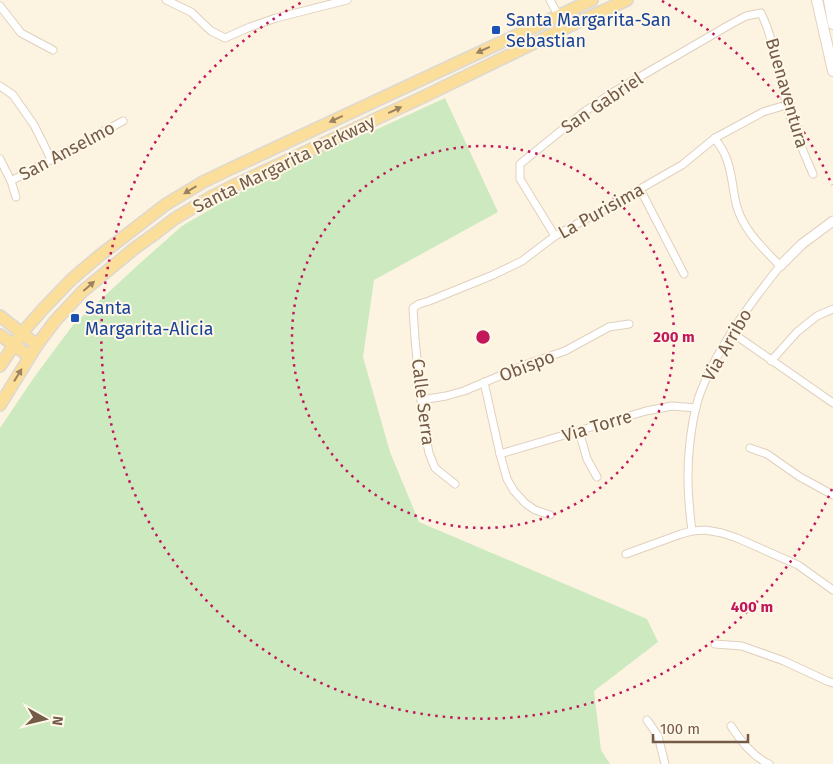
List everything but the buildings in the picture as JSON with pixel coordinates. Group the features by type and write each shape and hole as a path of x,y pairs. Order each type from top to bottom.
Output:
{"main road":[{"name":"Santa Margarita Parkway","path":"0,366 22,333 72,279 165,205 202,182 592,0"},
{"name":"Santa Margarita Parkway","path":"0,405 37,345 55,321 83,291 174,219 210,197 627,0"},
{"path":"817,0 833,70"},
{"path":"829,0 833,24"},
{"path":"0,316 37,345"},
{"path":"0,335 29,356"}],"street":[{"path":"166,0 191,12 211,31 226,38 276,18 347,0"},
{"path":"550,0 565,28"},
{"path":"0,6 21,34 53,50"},
{"name":"Buenaventura","path":"761,13 768,28 786,105 813,174"},
{"name":"San Gabriel","path":"555,236 520,179 520,164 584,112 612,93 731,24 746,16 761,13"},
{"path":"0,86 14,96 34,125 51,160"},
{"name":"La Purisima","path":"413,311 413,308 419,304 493,275 522,261 555,236 682,165 715,138 764,112 786,105"},
{"name":"San Anselmo","path":"11,181 123,121"},
{"path":"715,138 728,162 737,208 742,221 749,232 780,266"},
{"path":"0,158 16,197"},
{"path":"640,189 684,274"},
{"name":"Via Arribo","path":"692,531 687,477 688,452 700,392 731,332 754,299 780,266 802,244 833,221"},
{"path":"771,361 797,332 817,316 833,309"},
{"name":"Calle Serra","path":"413,311 421,400 429,453 435,468 455,484"},
{"name":"Obispo","path":"421,400 464,392 530,363 565,351 609,328 629,324"},
{"path":"731,332 833,403"},
{"path":"484,382 507,478 514,491 525,503 534,510 550,515"},
{"name":"Via Torre","path":"500,454 646,411 672,406 696,408"},
{"path":"579,432 587,459 597,477"},
{"path":"750,448 767,454 800,477 833,495"},
{"path":"626,554 681,534 705,530 737,538 798,565 833,590"},
{"path":"714,644 742,646 784,661 833,683"},
{"path":"647,720 658,736 665,764"},
{"path":"731,726 746,748 769,764"}],"green space":[{"path":"445,98 498,212 374,280 363,357 390,452 419,522 647,619 658,642 594,691 601,750 610,764 0,764 0,428 35,376 73,325 182,226 250,186 335,144 373,131"}],"place":[{"name":"Santa Margarita-San Sebastian","path":"496,30"},
{"name":"Santa Margarita-Alicia","path":"75,318"}]}
